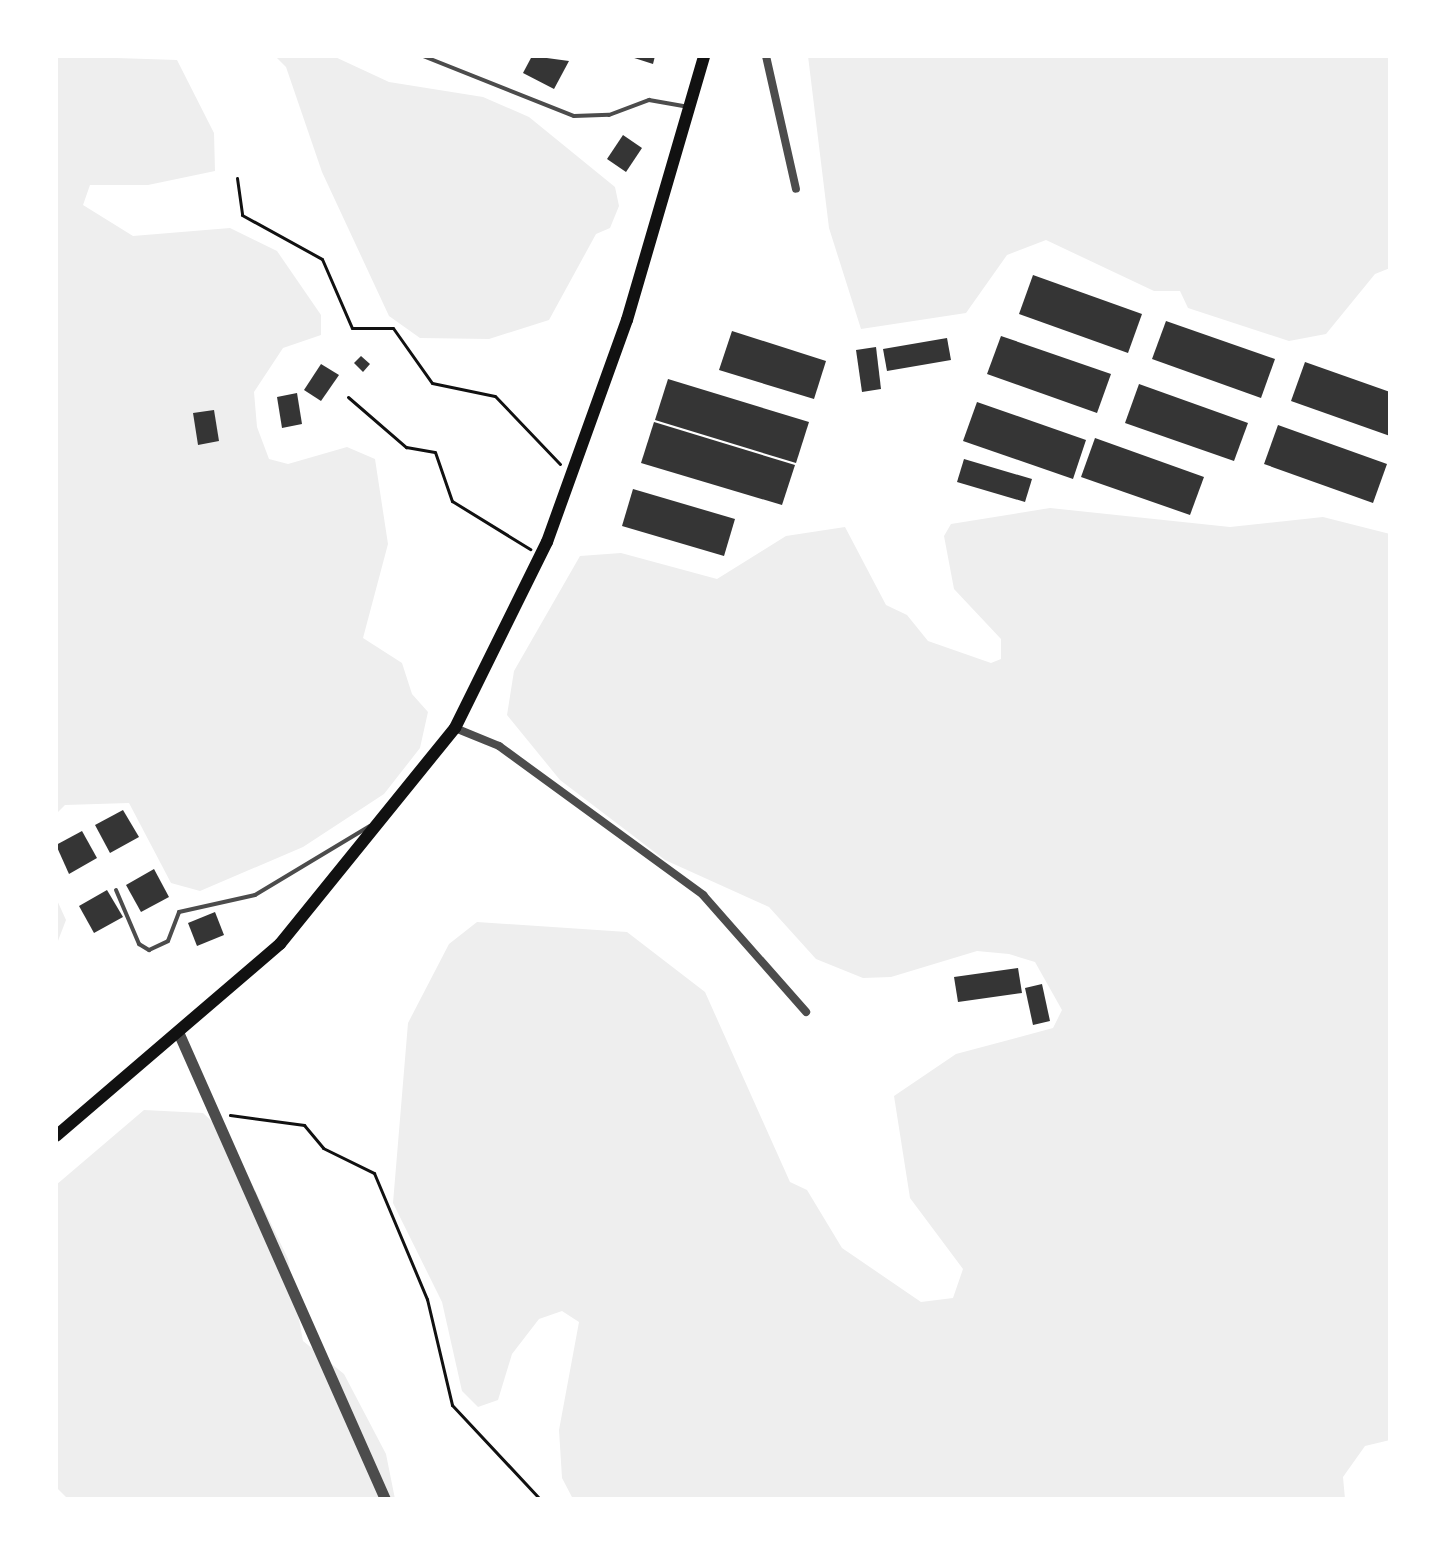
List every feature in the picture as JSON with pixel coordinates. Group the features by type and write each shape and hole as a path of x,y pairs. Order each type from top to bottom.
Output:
{"main road":[{"path":"56,1136 179,1034 280,944 384,823 455,728 540,556 571,475 627,320 704,56"}],"street":[{"path":"766,56 796,189"},
{"path":"455,728 499,746 703,895 806,1012"},
{"path":"179,1034 385,1499"}],"lane":[{"path":"423,56 574,116 609,115 649,100 689,108"},
{"path":"116,890 139,944 149,950 168,941 179,912 255,895 360,829 384,823"}],"path":[{"path":"237,178 242,215 322,259 352,328 393,328 432,383 495,396 571,475"},
{"path":"348,397 406,447 435,452 452,501 540,556"},
{"path":"220,1109 304,1125 323,1148 374,1173 427,1299 452,1405 540,1499"}],"shaded area":[{"path":"56,56 177,60 214,133 215,171 148,185 90,185 83,205 133,236 230,228 277,251 321,315 321,335 283,348 254,392 257,427 269,459 288,464 347,447 375,459 388,544 363,638 402,663 412,694 428,712 420,748 384,794 303,847 200,891 171,883 129,803 65,805 56,814"},
{"path":"275,56 333,56 389,82 483,97 529,117 615,187 619,206 610,228 596,234 549,320 489,339 420,338 389,316 322,172 286,67"},
{"path":"808,56 1390,56 1390,268 1375,274 1326,334 1289,341 1188,308 1180,291 1154,291 1046,240 1007,255 966,313 861,329 829,228"},
{"path":"1050,508 1230,527 1323,517 1390,534 1390,1440 1365,1446 1343,1477 1345,1499 573,1499 562,1478 559,1430 579,1322 562,1311 539,1319 512,1354 498,1400 478,1407 462,1391 442,1302 393,1203 408,1023 449,944 477,922 627,932 705,992 790,1182 807,1190 842,1248 921,1302 953,1298 963,1269 910,1198 894,1096 956,1054 1053,1028 1062,1010 1035,962 1009,954 977,951 891,977 863,978 816,959 769,907 665,860 560,780 507,715 514,671 580,556 621,553 717,579 786,536 845,527 886,605 907,615 928,641 991,663 1001,659 1001,639 954,589 944,536 951,524"},
{"path":"56,898 66,920 56,946"},
{"path":"144,1110 203,1113 230,1138 288,1259 303,1341 344,1374 386,1454 395,1499 68,1499 56,1487 56,1185"}],"building":[{"path":"532,56 569,61 554,89 523,73"},
{"path":"628,56 655,56 653,64"},
{"path":"623,135 642,148 626,172 607,159"},
{"path":"1033,275 1142,314 1128,353 1019,314"},
{"path":"1166,321 1275,359 1261,398 1152,359"},
{"path":"732,331 826,361 814,399 719,370"},
{"path":"1001,336 1111,374 1097,413 987,374"},
{"path":"947,338 951,360 887,371 883,349"},
{"path":"876,347 881,389 862,392 856,350"},
{"path":"361,356 370,364 363,372 354,363"},
{"path":"1305,362 1390,392 1390,436 1291,401"},
{"path":"321,364 339,375 321,401 304,390"},
{"path":"668,379 809,422 796,463 655,420"},
{"path":"1139,384 1248,423 1234,461 1125,423"},
{"path":"297,393 302,424 282,428 277,397"},
{"path":"977,402 1086,440 1073,479 963,441"},
{"path":"214,410 219,441 198,445 193,413"},
{"path":"654,422 795,465 782,505 641,463"},
{"path":"1278,425 1387,464 1373,503 1264,464"},
{"path":"1095,438 1204,477 1190,515 1081,477"},
{"path":"964,459 1032,479 1025,502 957,482"},
{"path":"633,489 735,519 724,556 622,526"},
{"path":"123,810 139,837 110,853 95,825"},
{"path":"82,831 97,858 69,874 56,845"},
{"path":"154,869 169,897 141,912 126,885"},
{"path":"107,890 123,917 94,933 79,906"},
{"path":"215,912 224,935 197,946 188,923"},
{"path":"1018,968 1022,993 958,1002 954,977"},
{"path":"1042,984 1050,1021 1033,1025 1025,988"}]}
